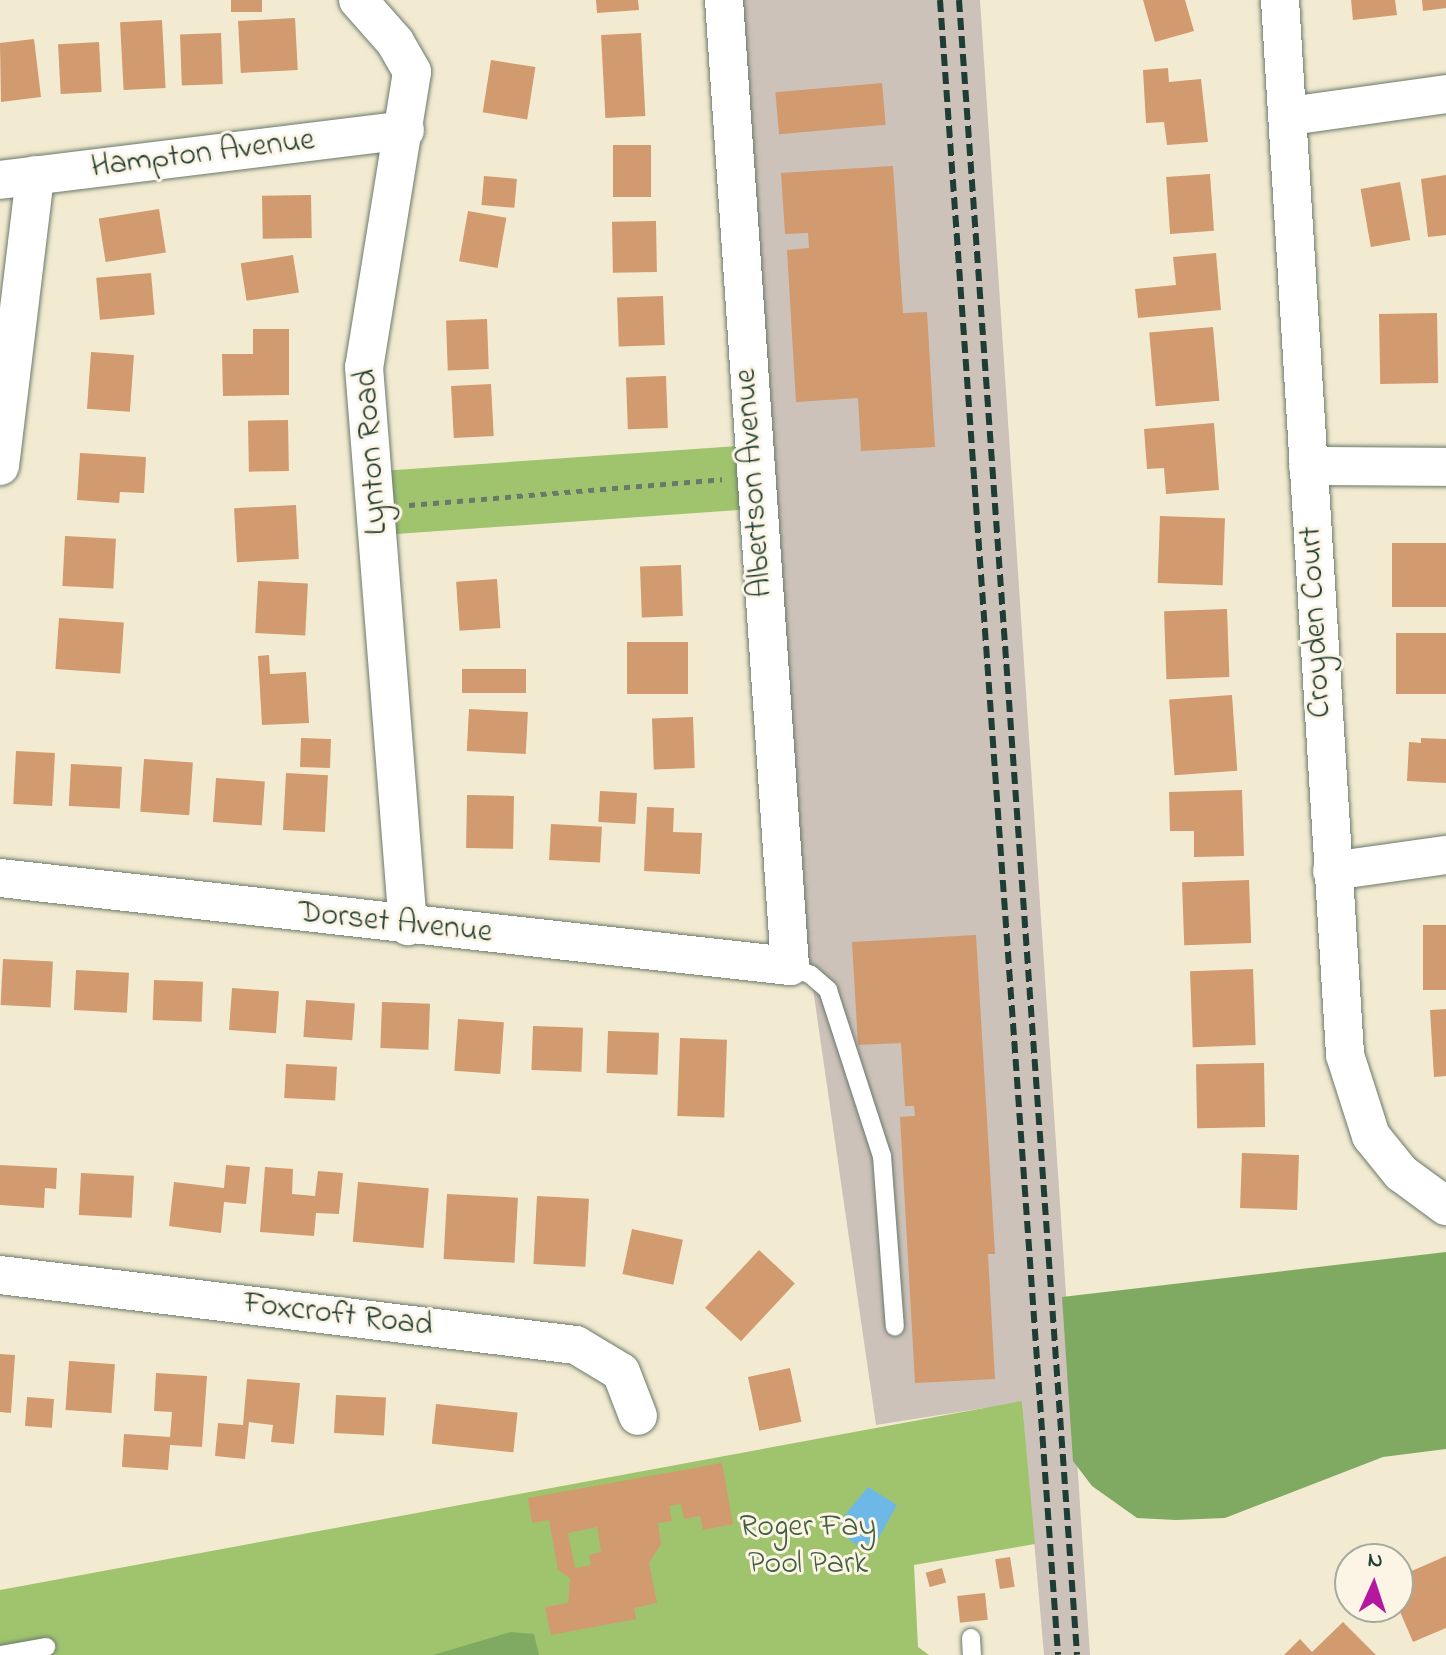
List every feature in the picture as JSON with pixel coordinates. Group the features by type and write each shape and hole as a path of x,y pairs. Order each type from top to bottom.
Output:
{"street":[{"name":"Lynton Road","path":"358,0 395,42 412,72 405,130 364,367 408,926"},
{"name":"Albertson Avenue","path":"724,0 790,966"},
{"name":"Croyden Court","path":"1280,0 1290,116 1308,466 1345,1055 1359,1111 1371,1136 1401,1173 1446,1206"},
{"path":"1290,116 1446,94"},
{"name":"Hampton Avenue","path":"17,178 405,130"},
{"path":"0,466 17,178"},
{"path":"1308,466 1446,467"},
{"path":"1332,871 1446,855"},
{"name":"Dorset Avenue","path":"0,878 408,926 790,966"},
{"name":"Foxcroft Road","path":"0,1275 576,1345 594,1352 621,1372 638,1416"}],"lane":[{"path":"790,966 811,975 828,990 882,1156 895,1327"},
{"path":"1,1655 46,1647"}],"path":[{"path":"376,508 755,477"}],"shaded area":[{"path":"721,0 980,0 1090,1655 1044,1655 1022,1402 876,1425 811,975 790,966"}],"green space":[{"path":"752,445 756,509 378,535 374,471"},
{"path":"1446,1252 1446,1449 1383,1457 1225,1518 1176,1520 1137,1518 1092,1486 1073,1461 1062,1297"},
{"name":"Roger Fay Pool Park","path":"1022,1401 1035,1544 914,1565 918,1647 929,1655 0,1655 0,1590"},
{"path":"511,1632 534,1634 539,1655 433,1655"}],"water":[{"path":"868,1487 897,1505 877,1541 858,1546 842,1534 841,1520"}],"building":[{"path":"231,0 262,0 262,12 231,12"},
{"path":"596,0 638,0 639,10 597,13"},
{"path":"1143,0 1185,0 1194,31 1155,42"},
{"path":"1351,0 1395,0 1397,15 1353,20"},
{"path":"1422,0 1446,0 1446,8 1423,11"},
{"path":"295,18 298,70 241,73 238,21"},
{"path":"162,20 166,88 124,90 120,22"},
{"path":"221,33 223,84 182,85 180,34"},
{"path":"641,33 645,116 605,118 601,35"},
{"path":"34,39 41,97 1,102 0,43"},
{"path":"99,42 102,92 61,94 58,44"},
{"path":"491,60 535,67 527,119 483,112"},
{"path":"1168,68 1169,82 1201,79 1208,142 1167,145 1164,122 1146,123 1143,70"},
{"path":"882,83 886,125 779,134 775,92"},
{"path":"613,145 651,145 651,197 613,197"},
{"path":"893,166 903,313 927,312 935,447 861,451 858,398 796,402 787,250 809,248 808,233 785,234 781,173"},
{"path":"1210,174 1214,231 1170,234 1166,177"},
{"path":"1446,175 1446,235 1428,237 1421,179"},
{"path":"484,176 517,179 514,208 481,205"},
{"path":"1400,182 1410,240 1371,247 1361,189"},
{"path":"311,195 312,238 263,239 262,196"},
{"path":"159,209 166,252 106,262 99,219"},
{"path":"468,211 506,218 498,268 459,261"},
{"path":"656,221 657,272 613,273 612,222"},
{"path":"1216,253 1221,310 1138,318 1135,289 1176,285 1173,257"},
{"path":"293,255 299,293 247,301 241,263"},
{"path":"151,273 155,315 100,320 96,278"},
{"path":"663,296 665,345 619,347 617,298"},
{"path":"1437,313 1438,383 1380,384 1379,314"},
{"path":"487,319 489,369 448,370 446,320"},
{"path":"1213,327 1219,401 1156,406 1149,333"},
{"path":"253,329 289,329 289,395 223,396 222,354 253,354"},
{"path":"91,352 134,355 130,412 87,409"},
{"path":"666,376 668,428 628,429 626,377"},
{"path":"491,384 494,436 454,438 451,386"},
{"path":"288,420 289,471 249,472 248,421"},
{"path":"1214,423 1219,490 1166,494 1164,468 1147,469 1144,429"},
{"path":"80,453 146,457 144,493 120,492 119,503 77,500"},
{"path":"296,505 299,559 237,562 234,508"},
{"path":"1160,516 1225,518 1223,585 1158,583"},
{"path":"65,536 116,539 113,589 62,586"},
{"path":"1392,543 1446,543 1446,607 1392,607"},
{"path":"681,565 683,616 642,617 640,566"},
{"path":"497,579 500,628 460,631 456,582"},
{"path":"258,581 308,584 305,636 255,633"},
{"path":"1227,609 1229,677 1166,679 1164,611"},
{"path":"59,618 124,623 120,673 55,669"},
{"path":"1396,633 1446,633 1446,694 1396,694"},
{"path":"627,642 688,642 688,694 627,694"},
{"path":"269,655 270,674 306,672 309,723 262,725 258,656"},
{"path":"462,669 526,669 526,693 462,693"},
{"path":"1232,695 1237,771 1174,775 1169,699"},
{"path":"469,709 528,712 526,754 467,751"},
{"path":"693,717 695,768 654,769 652,718"},
{"path":"301,738 331,739 330,768 300,767"},
{"path":"1421,738 1446,739 1446,783 1407,781 1409,742 1421,743"},
{"path":"16,751 55,753 52,806 13,804"},
{"path":"144,759 193,762 189,815 140,812"},
{"path":"71,764 122,767 120,809 69,806"},
{"path":"286,773 328,775 325,832 283,830"},
{"path":"216,778 265,781 262,825 213,822"},
{"path":"1242,790 1244,856 1194,857 1194,831 1170,831 1169,792"},
{"path":"600,791 637,793 635,824 598,822"},
{"path":"467,795 514,796 513,849 466,848"},
{"path":"647,807 674,808 673,832 702,833 700,874 644,871"},
{"path":"551,824 602,827 600,863 549,860"},
{"path":"1249,880 1251,943 1184,945 1182,882"},
{"path":"1423,925 1446,925 1446,990 1423,990"},
{"path":"976,935 995,1254 988,1254 995,1379 915,1383 900,1117 915,1116 914,1106 905,1106 901,1043 858,1045 852,942"},
{"path":"3,959 53,962 51,1008 1,1005"},
{"path":"1253,969 1256,1045 1193,1047 1190,971"},
{"path":"76,970 129,973 127,1013 74,1010"},
{"path":"154,980 203,982 202,1022 153,1020"},
{"path":"232,988 279,991 276,1033 229,1030"},
{"path":"306,1000 355,1003 352,1040 303,1037"},
{"path":"382,1002 430,1004 428,1050 380,1048"},
{"path":"1446,1009 1446,1076 1434,1077 1430,1010"},
{"path":"458,1019 504,1022 500,1074 454,1071"},
{"path":"533,1026 583,1028 581,1072 531,1070"},
{"path":"608,1031 659,1033 658,1075 607,1073"},
{"path":"680,1038 727,1040 724,1118 677,1116"},
{"path":"1264,1063 1265,1127 1197,1128 1196,1064"},
{"path":"286,1064 337,1067 335,1101 284,1098"},
{"path":"1242,1153 1299,1155 1297,1210 1240,1208"},
{"path":"0,1165 57,1168 56,1189 45,1188 44,1208 0,1205"},
{"path":"226,1165 250,1167 246,1204 224,1202 221,1233 169,1226 174,1182 224,1188"},
{"path":"265,1167 293,1169 292,1194 315,1196 318,1171 343,1173 339,1214 316,1213 314,1236 260,1232"},
{"path":"81,1173 134,1176 132,1218 79,1215"},
{"path":"358,1182 429,1188 424,1248 353,1242"},
{"path":"447,1194 518,1198 515,1263 444,1259"},
{"path":"537,1196 589,1199 585,1267 533,1264"},
{"path":"632,1229 683,1240 673,1285 622,1274"},
{"path":"759,1250 795,1283 741,1341 705,1308"},
{"path":"0,1354 15,1355 11,1413 0,1412"},
{"path":"69,1361 115,1364 111,1413 66,1410"},
{"path":"790,1368 801,1422 759,1431 748,1377"},
{"path":"156,1373 207,1376 202,1447 170,1445 168,1470 122,1467 124,1434 170,1437 172,1412 154,1411"},
{"path":"247,1379 300,1383 294,1444 271,1442 273,1425 249,1422 245,1459 215,1456 218,1423 243,1425"},
{"path":"336,1395 386,1398 384,1436 334,1433"},
{"path":"27,1397 54,1399 52,1428 25,1426"},
{"path":"436,1404 518,1413 513,1452 432,1444"},
{"path":"722,1463 733,1524 703,1530 700,1516 684,1519 681,1504 669,1506 672,1521 658,1523 661,1544 649,1563 657,1603 634,1608 636,1619 551,1635 545,1607 568,1603 570,1578 558,1570 549,1520 532,1523 528,1498","holes":["597,1527 601,1552 589,1555 591,1565 575,1568 568,1533"]},
{"path":"1446,1556 1446,1628 1413,1642 1405,1623 1414,1623 1414,1570"},
{"path":"1010,1557 1015,1587 1000,1589 995,1559"},
{"path":"942,1568 946,1582 930,1587 926,1573"},
{"path":"985,1593 988,1620 960,1623 957,1596"},
{"path":"1344,1623 1376,1655 1284,1655 1300,1639 1312,1652"}],"railway":[{"path":"940,0 1058,1655"},
{"path":"959,0 1077,1655"}]}
